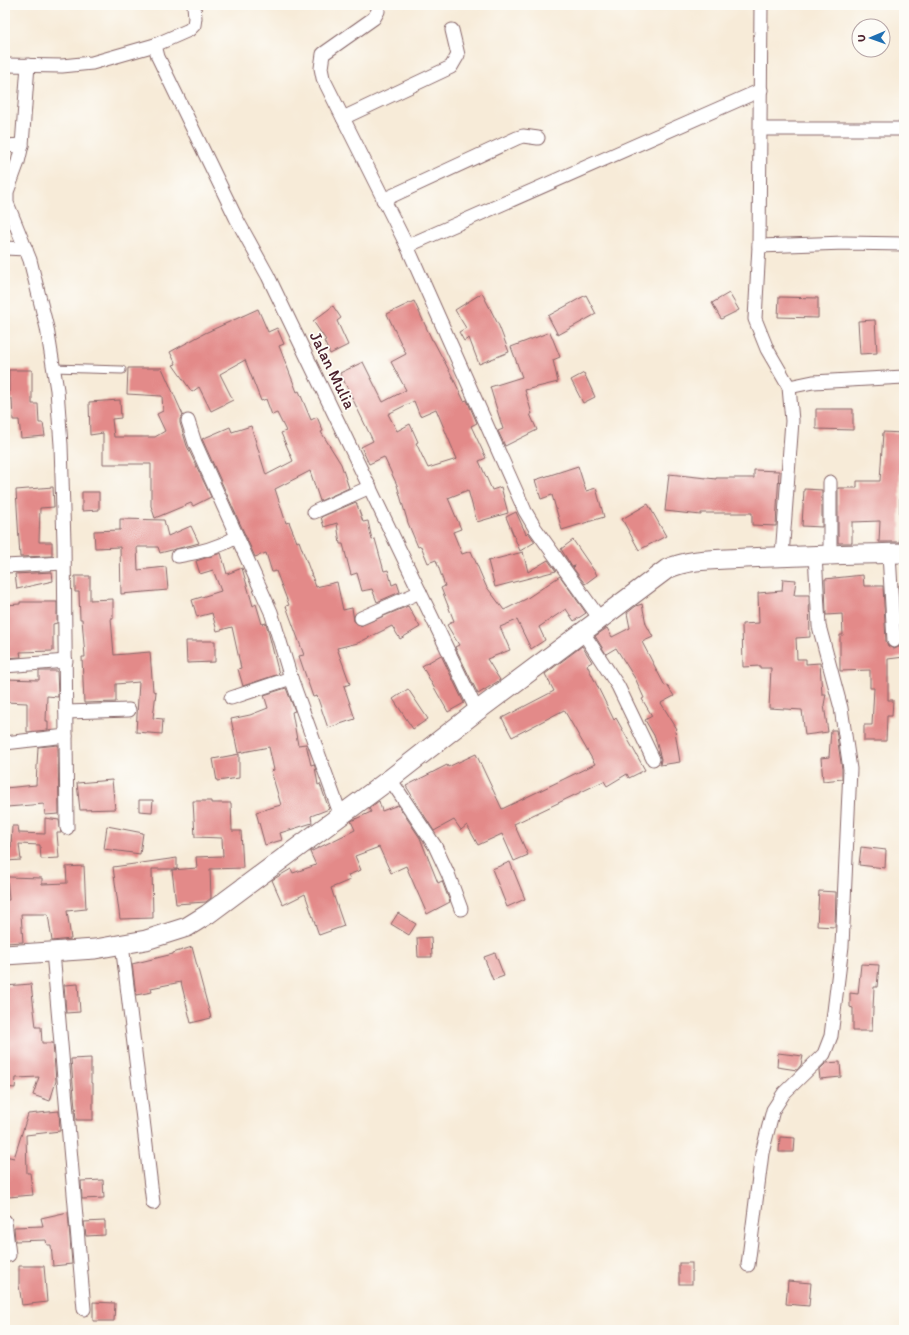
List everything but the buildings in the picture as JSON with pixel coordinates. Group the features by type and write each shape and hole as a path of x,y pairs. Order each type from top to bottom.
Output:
{"main road":[{"path":"5,955 53,952 122,944 146,940 187,928 341,816 655,576 679,564 782,556 897,554"}],"street":[{"path":"5,65 62,66 92,63 155,45 189,30 194,25 194,5"},
{"path":"378,5 378,11 374,18 323,54 321,68 323,78 407,246 525,511 535,528 600,619"},
{"path":"761,5 759,246 755,319 767,349 789,387 792,421 782,556"},
{"path":"343,118 451,67 458,55 452,30"},
{"name":"Jalan Mulia","path":"155,45 158,58 236,218 268,276 477,711"},
{"path":"28,65 22,145 18,162 7,192 10,212 26,249 47,328 53,368 61,445 66,661 67,828"},
{"path":"407,246 761,90"},
{"path":"761,129 904,129"},
{"path":"383,200 517,138 523,136 538,138"},
{"path":"5,146 22,145"},
{"path":"759,246 845,243 904,244"},
{"path":"5,248 26,249"},
{"path":"789,387 813,382 904,377"},
{"path":"188,421 195,443 271,612 291,678 341,816"},
{"path":"748,1265 762,1153 770,1122 776,1106 784,1093 824,1054 828,1047 831,1036 842,946 850,769 840,701 819,626 822,555 830,482"},
{"path":"314,512 370,487"},
{"path":"178,556 212,548 237,537"},
{"path":"894,641 897,554"},
{"path":"5,566 64,563"},
{"path":"361,618 420,592"},
{"path":"582,631 618,686 653,759"},
{"path":"5,666 66,661"},
{"path":"232,698 291,678"},
{"path":"66,712 128,710"},
{"path":"5,743 66,736"},
{"path":"390,779 435,846 448,874 460,909"},
{"path":"122,944 153,1202"},
{"path":"53,952 84,1309"},
{"path":"5,1221 9,1255"}],"lane":[{"path":"53,368 122,370"}]}
